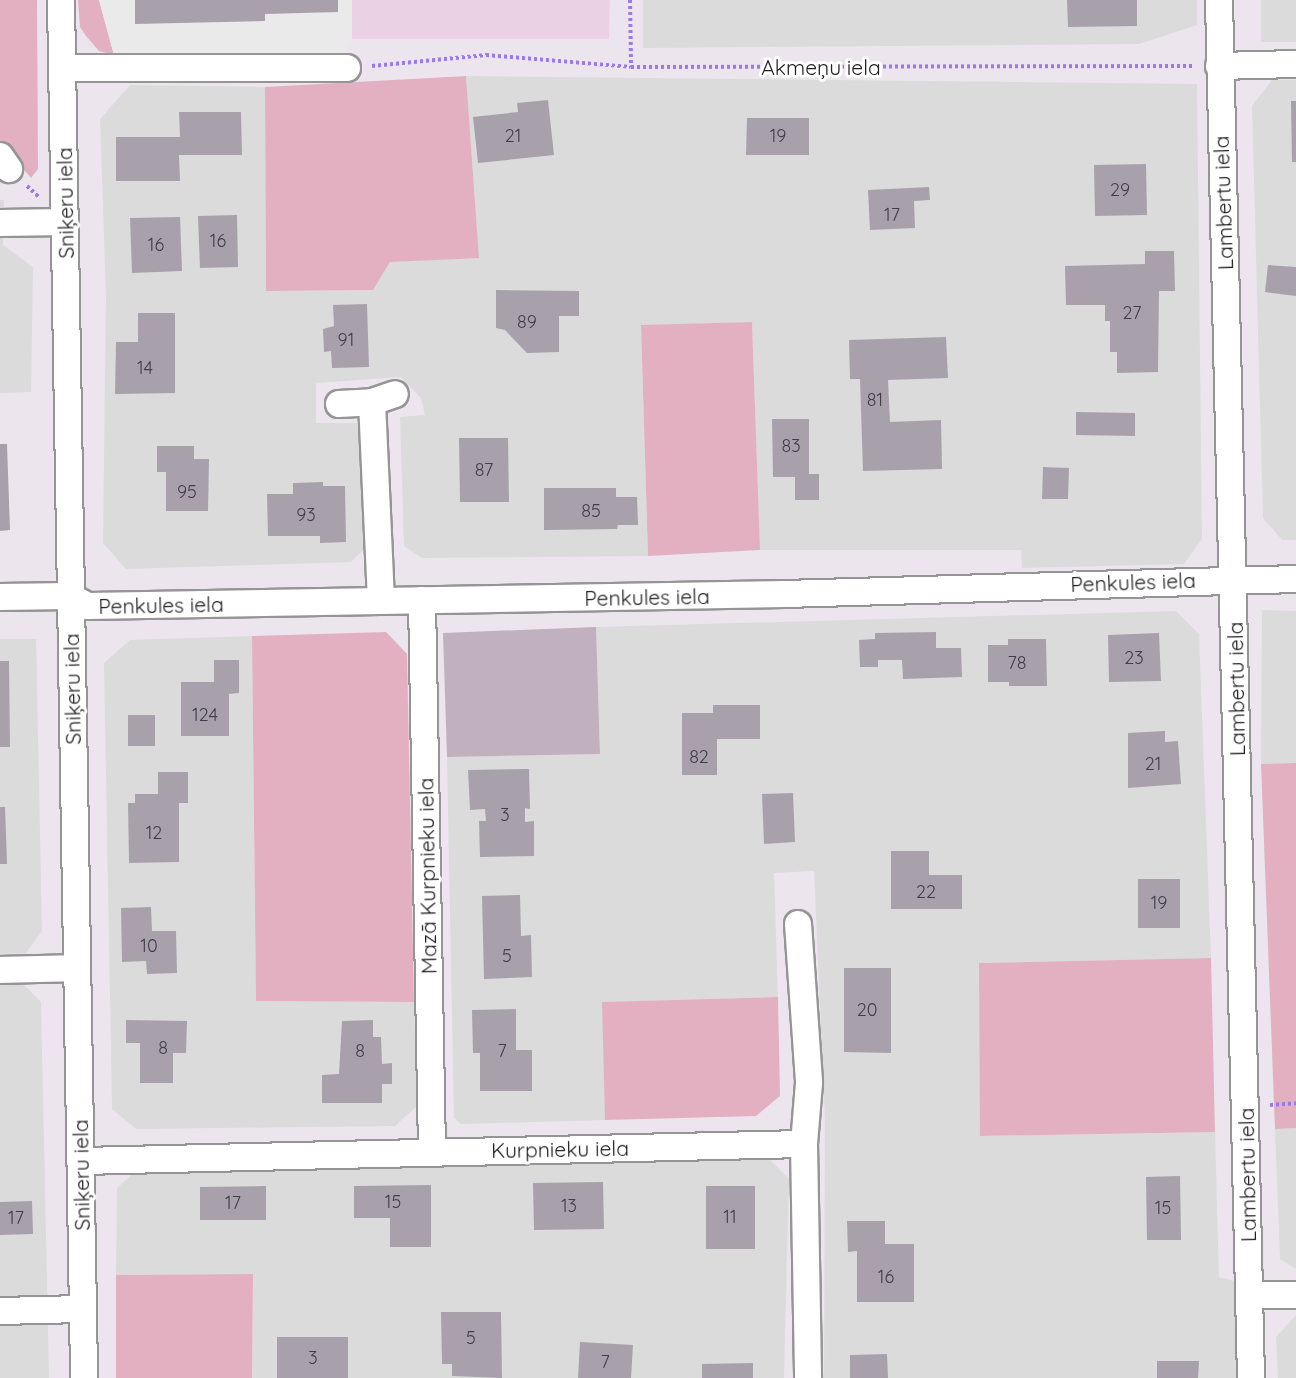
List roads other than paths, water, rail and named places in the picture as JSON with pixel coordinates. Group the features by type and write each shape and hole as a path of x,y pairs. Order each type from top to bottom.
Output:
{"street":[{"name":"Sniķeru iela","path":"61,0 69,596 82,1161 84,1378"},
{"name":"Lambertu iela","path":"1219,0 1251,1378"},
{"path":"1219,66 1296,64"},
{"path":"63,68 347,68"},
{"path":"0,223 65,222"},
{"path":"339,404 383,398 381,602"},
{"name":"Penkules iela","path":"0,597 69,596 88,606 381,602 785,594 1234,578 1296,579"},
{"name":"Mazā Kurpnieku iela","path":"422,600 432,1152"},
{"path":"798,924 810,1083 804,1144 808,1378"},
{"path":"0,970 77,968"},
{"name":"Kurpnieku iela","path":"82,1161 804,1144"},
{"path":"1249,1295 1296,1294"},
{"path":"0,1311 83,1309"}]}
